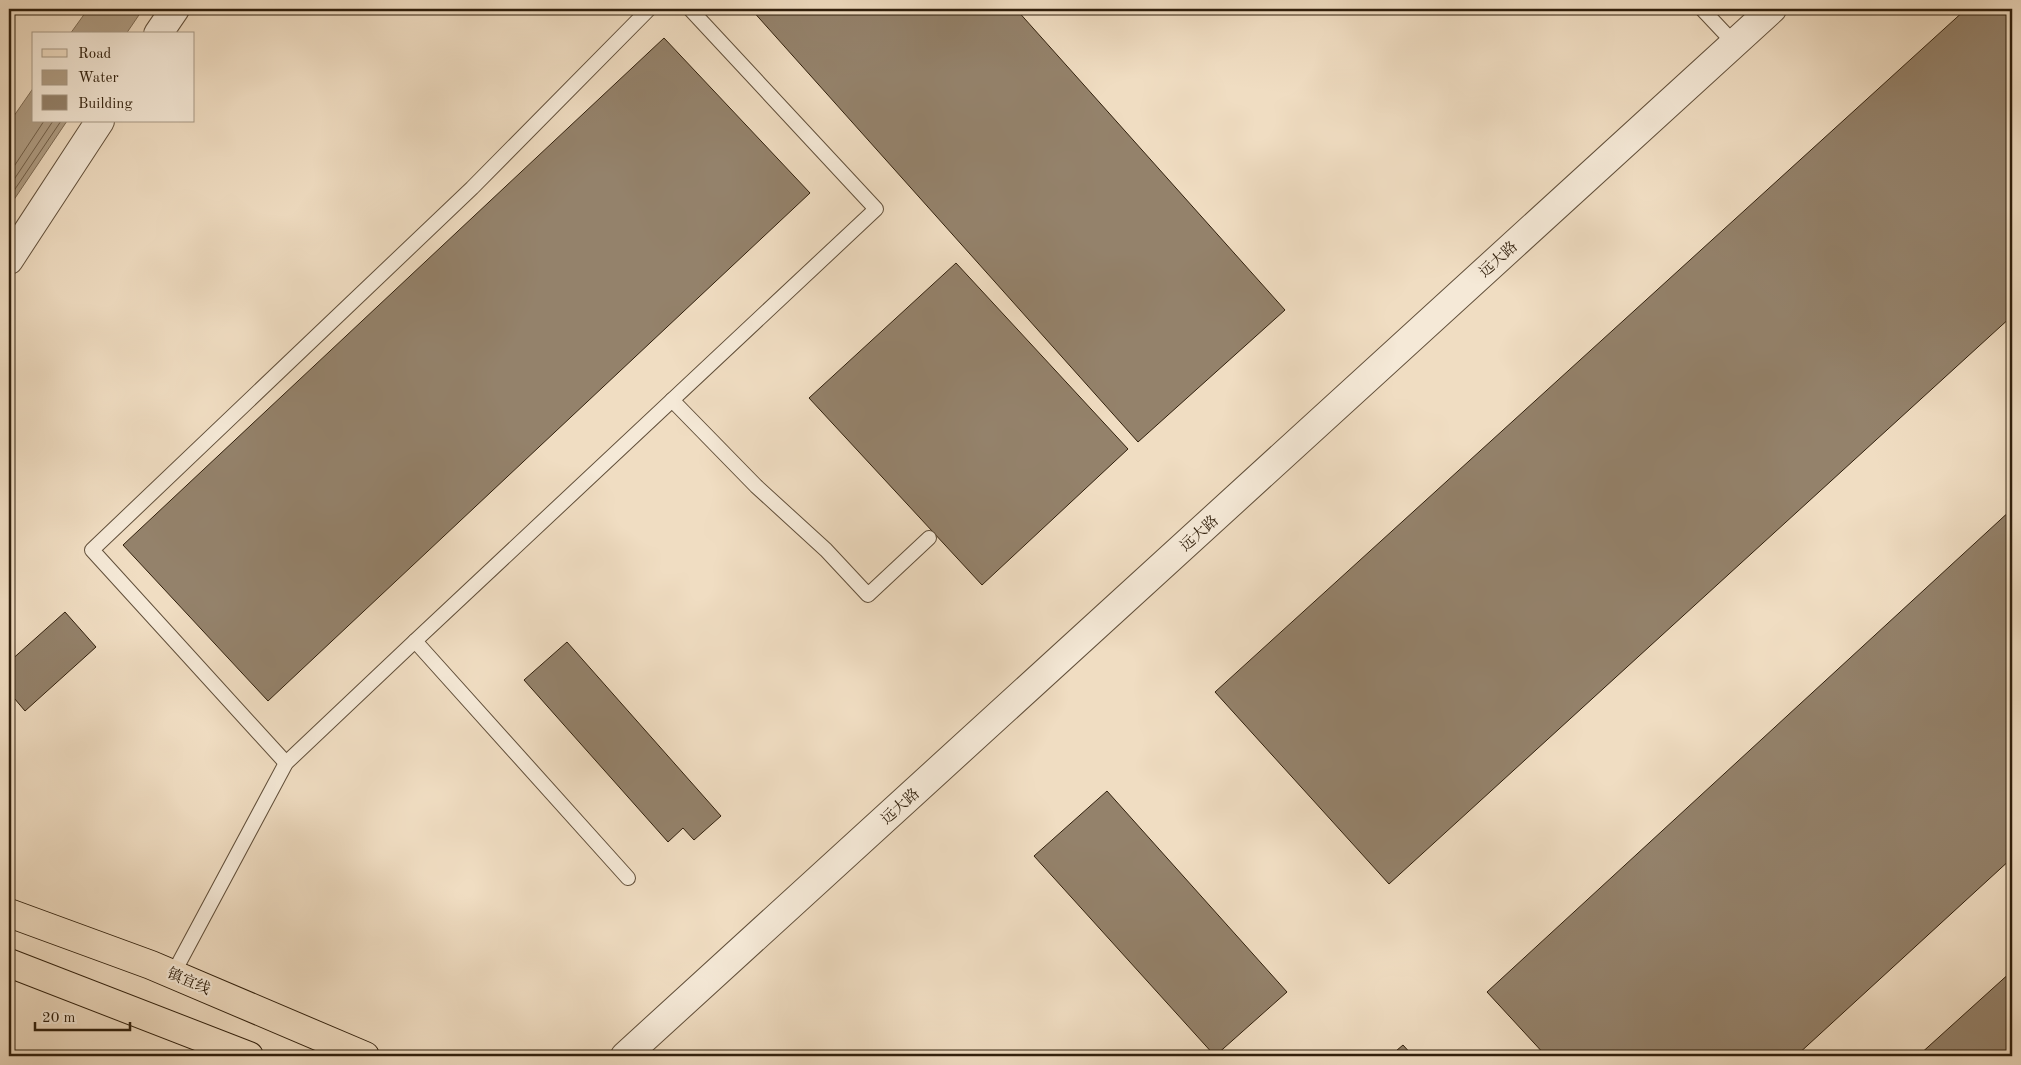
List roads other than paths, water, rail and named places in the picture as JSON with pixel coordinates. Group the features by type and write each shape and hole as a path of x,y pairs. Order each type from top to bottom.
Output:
{"main road":[{"name":"镇宜线","path":"9,913 173,974 365,1056"},
{"path":"9,963 241,1055"}],"street":[{"path":"159,32 175,9"},
{"name":"远大路","path":"626,1056 1772,9"},
{"path":"9,260 99,122"}],"lane":[{"path":"286,763 92,550 472,188 649,9"},
{"path":"173,974 286,763 876,209 690,9"},
{"path":"1702,9 1734,44"},
{"path":"672,400 756,486 826,550 868,595 929,538"},
{"path":"414,641 628,878"}],"water":[{"path":"88,9 143,9 127,32 71,32"},
{"path":"32,90 32,122 66,122 9,207 9,123"}]}
